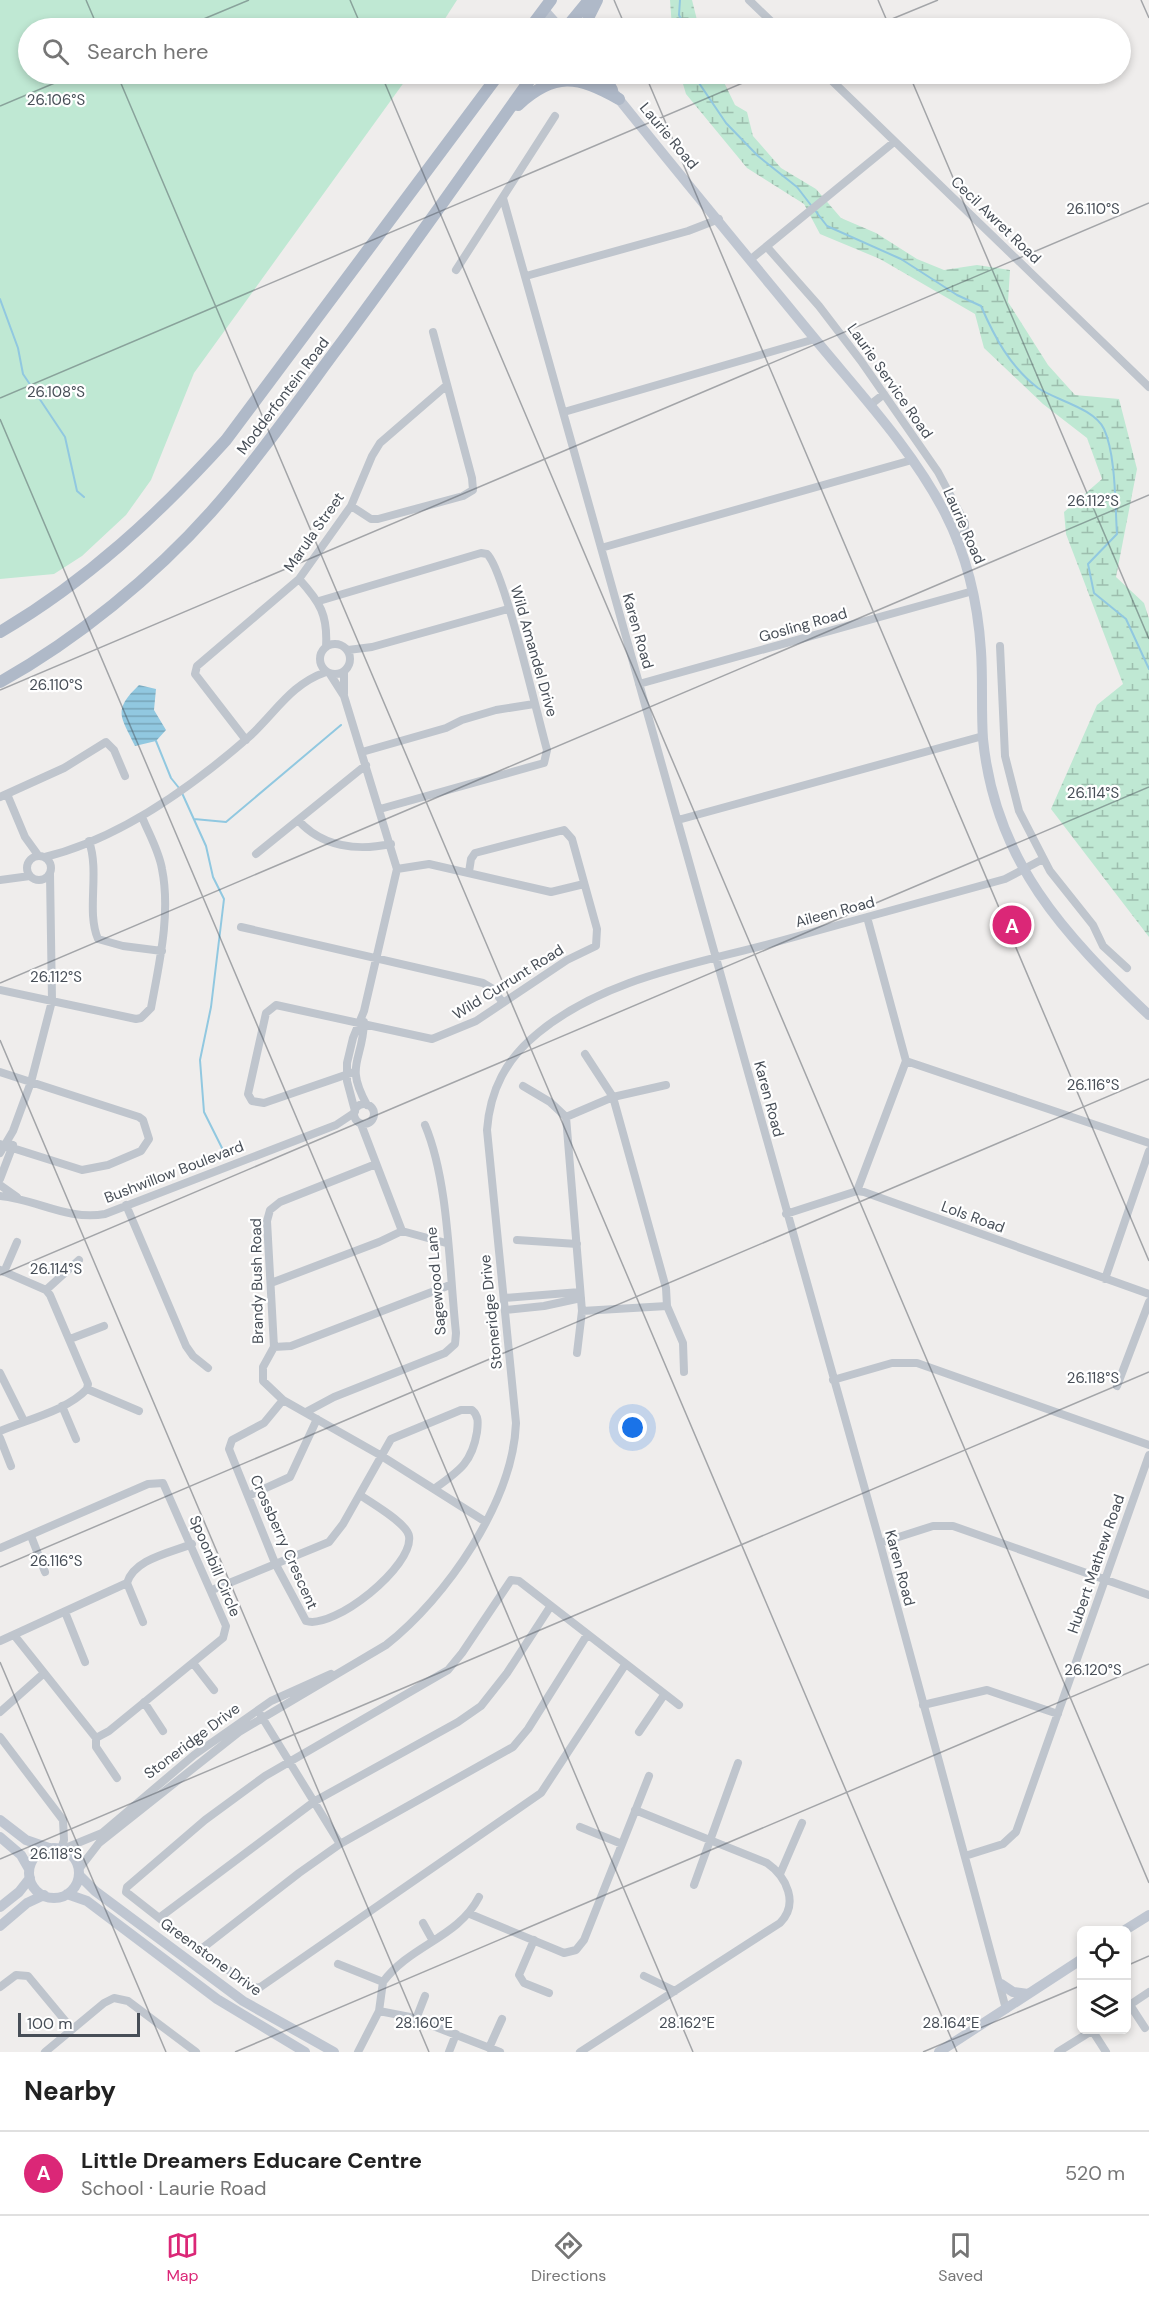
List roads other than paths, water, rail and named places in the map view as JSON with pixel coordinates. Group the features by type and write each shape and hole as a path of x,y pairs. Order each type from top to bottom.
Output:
{"main road":[{"path":"574,18 589,0"},
{"path":"589,18 597,0"},
{"path":"537,18 547,5"},
{"name":"Modderfontein Road","path":"0,632 77,581 130,537 177,494 226,440 492,84"},
{"name":"Modderfontein Road","path":"0,682 64,640 118,600 164,561 211,512 257,457 365,311 527,84"},
{"path":"499,124 539,88 550,84"},
{"path":"589,84 616,95"},
{"name":"Laurie Road","path":"607,84 870,405 912,460 935,495 957,542 973,591 981,652 983,736 992,793 1009,842 1024,871 1058,922 1147,1008"},
{"path":"609,84 616,95"},
{"path":"0,1820 32,1844 62,1849 73,1856 79,1872 75,1887 67,1894 55,1898 35,1889 21,1855 0,1836"},
{"path":"0,1907 19,1892 30,1874 35,1857 49,1848"},
{"name":"Greenstone Drive","path":"79,1872 95,1891 234,1994 334,2052"},
{"name":"Greenstone Drive","path":"67,1894 87,1901 217,1999 305,2052"},
{"path":"0,1926 27,1903 44,1895"},
{"path":"1131,1926 1149,1915"},
{"path":"939,2052 1077,1962"},
{"path":"1001,1984 1013,1992 1028,1994"}],"street":[{"path":"749,0 768,18"},
{"name":"Cecil Awret Road","path":"835,84 1149,387"},
{"path":"456,270 555,116"},
{"path":"752,259 894,142"},
{"name":"Karen Road","path":"503,198 880,1543 1006,2009"},
{"path":"526,276 688,231 718,219"},
{"name":"Laurie Service Road","path":"767,247 833,324 884,394 956,503 964,523 964,531 957,542"},
{"path":"351,506 371,519 378,519 463,496 472,490 472,478 433,332"},
{"path":"564,412 816,339"},
{"name":"Marula Street","path":"246,740 194,670 202,660 298,579 351,506 372,456 380,443 447,385"},
{"path":"870,405 884,394"},
{"path":"601,548 912,460"},
{"name":"Wild Amandel Drive","path":"319,601 481,553 487,554 495,565 508,609 547,750 544,762 380,809"},
{"path":"40,880 68,852 142,817 246,740 287,695 308,678 326,647 327,628 319,601 298,579"},
{"name":"Gosling Road","path":"639,684 973,591"},
{"path":"327,628 340,645 348,650 372,647 508,609"},
{"path":"326,647 340,645"},
{"path":"1000,646 1007,771 1018,811 1043,860 1093,925 1103,946 1127,968"},
{"path":"344,696 344,672 351,659 372,647"},
{"path":"348,650 351,659"},
{"path":"320,659 344,696 397,868 350,1072 355,1112 368,1138 402,1231"},
{"path":"308,678 344,672"},
{"path":"362,752 446,728 462,720 496,710 534,704"},
{"path":"678,820 983,736"},
{"path":"1,1148 13,1131 31,1082 52,1001 48,901 50,870 25,837 3,795 64,768 106,742 114,750 125,776"},
{"path":"256,854 366,765"},
{"path":"0,990 141,1018 151,1008 162,951 163,871 142,817"},
{"path":"298,820 318,838 348,846 362,849 391,844"},
{"path":"397,868 429,864 551,892 584,884 572,839 564,830 475,853 471,859 469,872"},
{"path":"25,837 30,876"},
{"path":"89,841 95,867 95,924 98,939 123,946 162,951"},
{"path":"4,879 41,856 68,852"},
{"name":"Aileen Road","path":"652,976 1005,879 1043,860"},
{"path":"4,879 30,876 40,880 48,901"},
{"name":"Wild Currunt Road","path":"350,1072 264,1103 252,1101 248,1094 266,1013 272,1006 281,1005 432,1039 476,1021 567,960 596,946 598,936 584,884"},
{"path":"786,1214 857,1191 906,1061 867,917"},
{"path":"242,927 483,982 503,1003"},
{"name":"Stoneridge Drive","path":"62,1849 102,1833 194,1755 305,1684 347,1669 386,1645 416,1619 462,1560 486,1522 509,1469 516,1431 505,1298 487,1130 489,1106 496,1086 518,1051 548,1026 604,993 652,976"},
{"path":"585,1054 613,1097 666,1288 667,1305 683,1343 684,1372"},
{"path":"906,1061 1149,1143"},
{"path":"0,1072 139,1117 144,1120 149,1139 141,1151 91,1170 82,1170 12,1148 1,1148"},
{"path":"350,1072 367,1105 374,1113 368,1138"},
{"path":"523,1086 550,1102 566,1117 582,1311 577,1353"},
{"path":"566,1117 613,1097 666,1086"},
{"path":"355,1112 359,1106 367,1105"},
{"name":"Bushwillow Boulevard","path":"0,1196 19,1198 75,1216 88,1217 126,1205 336,1125 355,1112"},
{"path":"359,1123 371,1122"},
{"name":"Bushwillow Boulevard","path":"336,1125 359,1123"},
{"name":"Sagewood Lane","path":"306,1412 334,1396 451,1350 456,1337 440,1180 434,1149 425,1125"},
{"path":"0,1179 12,1148 13,1131"},
{"path":"1105,1279 1149,1151"},
{"name":"Brandy Bush Road","path":"376,1164 273,1206 267,1221 274,1347 264,1363 262,1377 268,1388 283,1400 380,1455 486,1522"},
{"name":"Bushwillow Boulevard","path":"0,1186 19,1198"},
{"name":"Lols Road","path":"857,1191 1149,1294"},
{"path":"126,1205 186,1346 193,1356 208,1368"},
{"path":"271,1283 402,1231 446,1243"},
{"path":"517,1240 577,1244"},
{"path":"17,1242 2,1271 46,1290 86,1377 87,1389"},
{"path":"46,1290 79,1260"},
{"path":"274,1347 291,1346 450,1285"},
{"path":"505,1298 580,1295"},
{"path":"506,1310 544,1306 580,1295"},
{"path":"1117,1386 1149,1302"},
{"path":"582,1311 667,1305"},
{"path":"70,1339 104,1326"},
{"path":"833,1380 892,1363 917,1363 1149,1445"},
{"path":"0,1373 24,1421"},
{"path":"0,1431 62,1406 87,1389"},
{"path":"87,1389 139,1411"},
{"name":"Crossberry Crescent","path":"283,1400 268,1420 236,1436 230,1444 230,1455 275,1563 302,1618 310,1623 324,1622 375,1590 405,1553 409,1536 400,1523 360,1495"},
{"path":"62,1406 76,1439"},
{"path":"212,1590 329,1542 337,1534 380,1455 393,1437 461,1410 472,1410 478,1421 473,1453 434,1489"},
{"path":"248,1496 290,1477 317,1419"},
{"path":"0,1438 11,1466"},
{"name":"Hubert Mathew Road","path":"965,1856 1003,1844 1016,1832 1149,1455"},
{"path":"442,1494 445,1481"},
{"name":"Spoonbill Circle","path":"0,1548 157,1482 166,1489 212,1590 225,1623 226,1632 193,1663 103,1736 96,1738"},
{"path":"880,1543 933,1526 953,1526 1149,1595"},
{"path":"31,1536 45,1572"},
{"path":"143,1622 127,1583 131,1572 137,1567 192,1544"},
{"path":"625,1665 541,1793 267,1983 255,1988 200,1950 128,1895 127,1887 205,1820 289,1761 448,1670 462,1653 506,1584 516,1580 678,1705"},
{"path":"0,1641 127,1583"},
{"path":"159,1918 315,1801 458,1722 481,1706 507,1673 550,1607"},
{"path":"65,1612 85,1662"},
{"path":"14,1635 96,1738 96,1747 117,1778"},
{"path":"200,1950 340,1844 513,1747 528,1729 587,1635"},
{"path":"193,1663 214,1689"},
{"path":"0,1712 43,1674"},
{"path":"923,1705 987,1690 1058,1714"},
{"path":"639,1732 664,1695"},
{"path":"144,1702 163,1731"},
{"path":"260,1714 340,1844"},
{"name":"Stoneridge Drive","path":"79,1872 99,1843 260,1714"},
{"path":"0,1737 63,1820 65,1833 62,1849"},
{"path":"694,1885 738,1763"},
{"path":"470,1914 564,1953 576,1950 581,1945 649,1776"},
{"path":"580,2052 786,1917 789,1894 780,1874 768,1863 635,1810"},
{"path":"780,1874 802,1823"},
{"path":"580,1827 622,1844"},
{"path":"358,2052 379,2011 383,1982 398,1964 470,1914 479,1897"},
{"path":"423,1923 434,1941"},
{"path":"534,1940 521,1969 521,1979 549,1993"},
{"path":"338,1964 383,1982"},
{"path":"0,1987 16,1975 28,1977 72,2029"},
{"path":"644,1976 675,1991"},
{"path":"1131,2004 1149,1992"},
{"path":"416,2019 425,1996"},
{"path":"45,2052 104,2003 119,1998 128,2001 196,2052"},
{"path":"1131,2010 1145,2028"},
{"path":"379,2011 416,2019 500,2052"},
{"path":"489,2048 502,2019"},
{"path":"449,2052 456,2034"},
{"path":"1058,2052 1086,2034"},
{"path":"1095,2034 1106,2052"}],"water":[{"path":"139,685 156,689 154,710 166,730 156,741 135,746 123,720 122,708"}],"waterway":[{"path":"680,0 680,18"},
{"path":"700,84 726,123 758,156 797,187 827,226 901,259 957,295 981,306 1004,350 1028,380 1045,392 1092,415 1099,422 1104,429 1111,452 1117,534 1088,564 1094,593 1126,619 1149,669"},
{"path":"0,299 18,348 23,374 65,437 77,491 84,497"},
{"path":"194,819 226,822 341,725"},
{"path":"156,741 171,778 179,788"},
{"path":"182,793 206,846 213,877 224,899 211,1007 200,1060 204,1112 224,1152"}],"place":[{"name":"Little Dreamers Educare Centre","path":"1012,925"}]}
